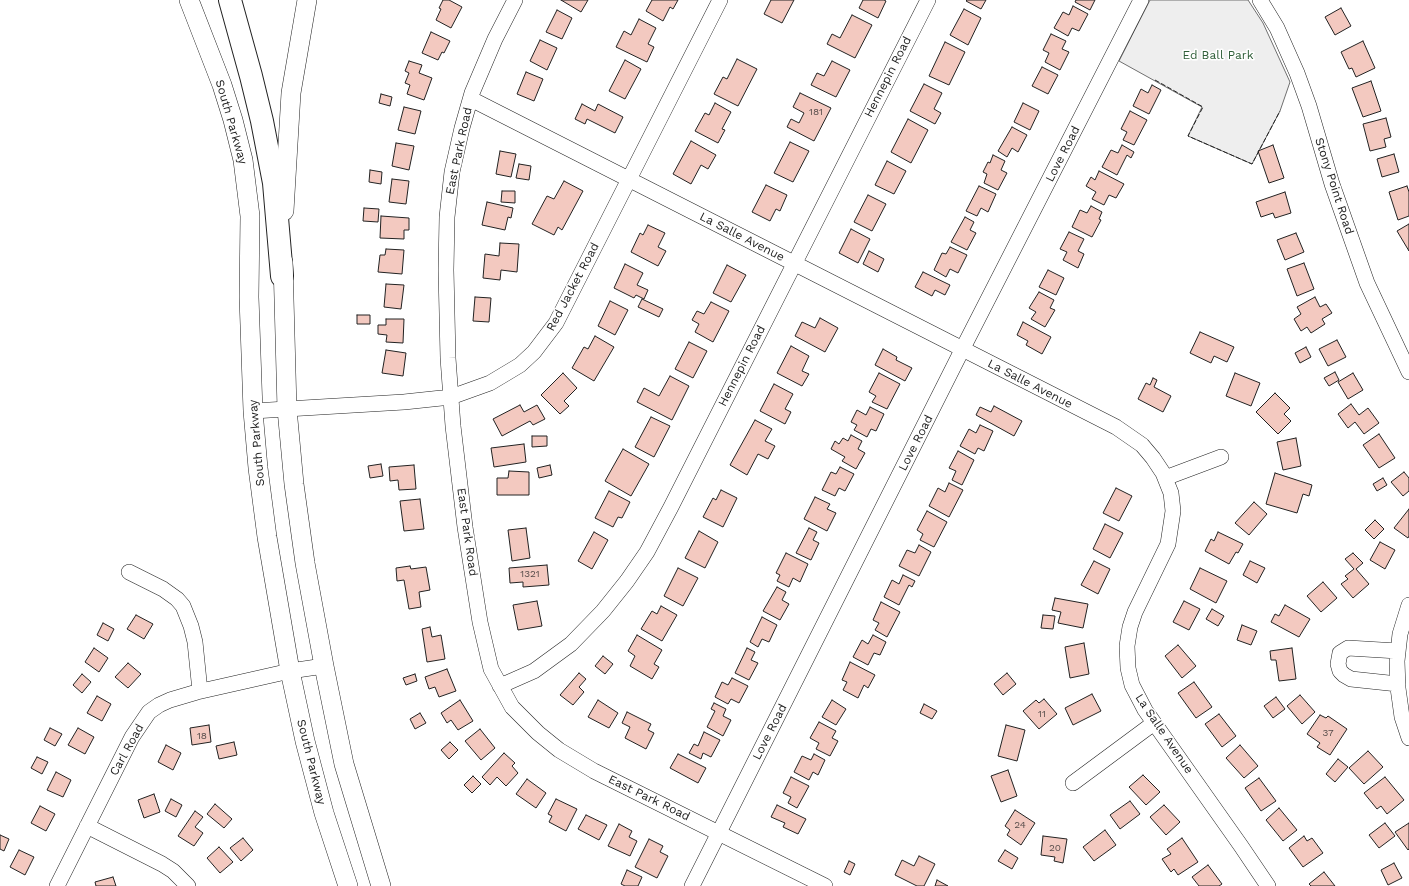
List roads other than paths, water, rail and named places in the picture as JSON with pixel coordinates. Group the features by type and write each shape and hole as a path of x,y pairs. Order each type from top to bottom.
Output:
{"highway":[{"path":"230,0 251,76 265,135 274,183 282,276"}],"main road":[{"name":"South Parkway","path":"189,0 222,85 243,160 250,216 249,297 253,411 258,468 267,537 290,671 305,741 320,798 348,886"},
{"path":"307,0 291,93 284,205 282,276 287,409 294,484 305,563 324,666 344,764 381,886"}],"street":[{"name":"East Park Road","path":"514,0 486,58 462,128 452,172 447,217 446,270 448,358 451,397 465,527 480,622 491,670 512,707 559,750 594,771 825,886"},
{"name":"Red Jacket Road","path":"253,411 404,402 451,397 490,383 520,365 534,352 556,323 720,0"},
{"name":"Hennepin Road","path":"500,686 534,671 571,644 603,611 647,552 928,0"},
{"name":"Love Road","path":"692,886 962,350 1141,0"},
{"name":"Stony Point Road","path":"1260,0 1276,28 1297,73 1309,106 1332,184 1368,283 1398,352 1409,372"},
{"name":"La Salle Avenue","path":"471,99 1116,427 1142,445 1153,458 1165,478 1171,493 1173,511 1168,544 1130,627 1127,646 1128,668 1132,685 1145,710 1268,886"},
{"path":"1165,478 1221,457"},
{"path":"129,572 164,589 177,599 183,606 191,626 195,642 200,691"},
{"path":"1409,605 1400,634 1398,651 1398,684 1402,717 1409,738"},
{"path":"1398,651 1348,648 1340,653 1338,664 1340,671 1344,676 1351,679 1398,684"},
{"name":"Carl Road","path":"57,886 132,737 149,712 170,700 200,691 290,671 324,666"},
{"path":"1073,783 1154,723"},
{"path":"87,826 162,864 173,871 188,886"}],"park label":[{"name":"Ed Ball Park","path":"1218,55"}]}
